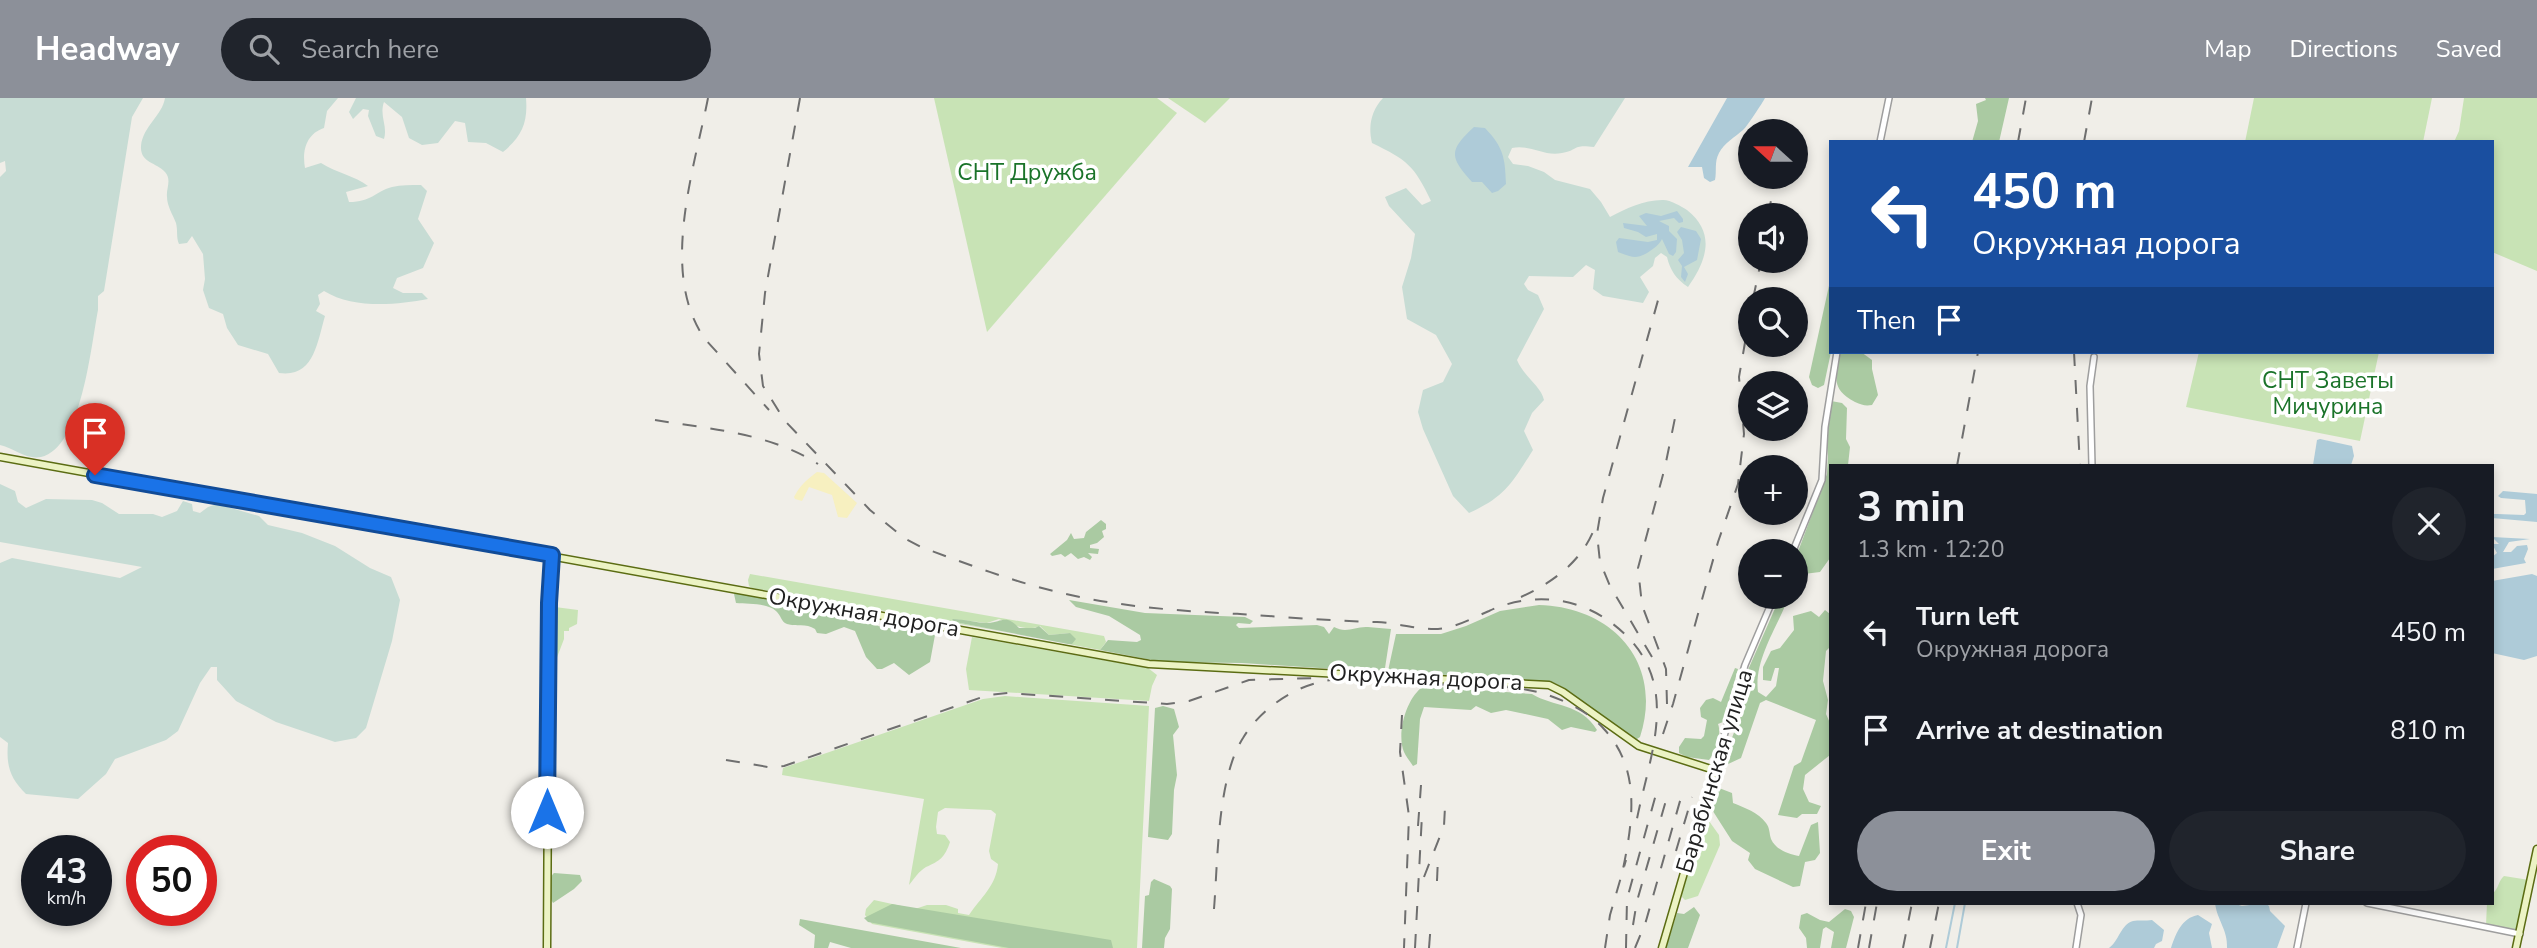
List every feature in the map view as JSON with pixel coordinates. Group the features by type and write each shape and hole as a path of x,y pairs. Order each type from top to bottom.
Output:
{"main road":[{"name":"Окружная дорога","path":"0,457 1149,664 1541,683 1563,692 1639,746 1714,770"},
{"path":"547,948 552,555"},
{"name":"Барабинская улица","path":"1662,948 1714,770"},
{"path":"2516,948 2537,849"}],"street":[{"path":"1880,140 1889,98"},
{"path":"1798,539 1822,480 1825,427 1837,354"},
{"path":"2092,464 2090,386 2094,357"},
{"name":"Барабинская улица","path":"1714,770 1745,665 1769,609"},
{"path":"2076,948 2081,915 2078,905"},
{"path":"2297,948 2306,905"},
{"path":"2378,905 2520,931"}],"green space":[{"path":"0,98 143,98 132,117 104,291 98,296 98,310 82,393 66,435 55,450 41,457 25,455 0,445 0,177 6,171 5,161 0,163"},
{"path":"165,98 338,98 327,111 324,128 309,139 304,155 305,168 321,163 368,186 346,192 349,202 368,199 386,189 399,186 421,185 427,191 418,219 434,243 423,268 397,278 393,288 403,293 422,293 428,299 389,304 361,303 335,297 324,291 318,295 320,304 316,311 325,316 316,347 307,364 291,373 279,373 268,354 238,345 227,328 223,314 209,308 203,290 203,254 192,236 187,243 179,244 176,223 167,200 167,175 141,152 142,139"},
{"path":"356,98 526,98 526,115 519,134 503,152 486,143 468,142 465,123 455,121 438,143 422,145 409,138 402,117 384,102 384,139 376,136 368,116 369,110 363,109 353,119 349,112"},
{"name":"СНТ Дружба","path":"934,98 1157,98 1177,113 987,332"},
{"path":"1168,98 1230,98 1205,123"},
{"path":"1383,98 1625,98 1594,147 1579,147 1555,154 1519,147 1512,148 1508,157 1513,164 1528,166 1555,180 1590,189 1610,217 1648,202 1671,202 1687,210 1696,219 1705,237 1704,257 1688,287 1674,274 1667,257 1661,253 1655,258 1653,266 1640,277 1649,292 1643,303 1603,296 1593,289 1595,270 1586,265 1573,277 1529,276 1524,284 1528,290 1538,295 1544,309 1517,360 1540,390 1544,400 1532,413 1524,431 1533,450 1500,495 1469,513 1453,496 1418,412 1423,390 1443,382 1452,364 1436,335 1407,319 1402,287 1415,234 1389,206 1385,197 1406,188 1422,205 1431,201 1420,179 1402,159 1372,143 1372,119"},
{"path":"1985,98 2009,98 1999,140 1973,140 1978,121 1976,104 1986,100"},
{"path":"2254,98 2432,98 2423,140 2245,140"},
{"path":"2464,98 2537,98 2537,271 2494,253 2494,140 2455,140"},
{"path":"1829,286 1831,354 1824,385 1818,388 1812,385 1809,377"},
{"path":"1840,354 1864,354 1872,360 1878,395 1872,405 1864,405 1847,397 1838,387 1836,375"},
{"name":"СНТ Заветы Мичурина","path":"2199,354 2379,354 2360,441 2186,407"},
{"path":"1831,401 1842,403 1847,408 1846,439 1850,447 1848,464 1829,464 1829,559 1820,572 1808,574 1808,539 1803,539 1827,474 1826,439"},
{"path":"0,484 15,491 18,502 26,508 46,499 92,500 119,514 153,514 162,517 177,511 183,501 192,504 193,511 200,513 217,504 259,516 268,525 302,533 335,546 370,568 391,577 400,600 392,641 366,728 356,738 335,742 276,722 236,701 217,680 217,667 211,667 200,683 178,731 166,740 115,759 106,774 78,799 26,794 13,777 9,765 8,743 0,737 0,563 12,558 120,578 142,567 0,542"},
{"path":"1101,520 1106,524 1106,529 1102,531 1104,537 1090,545 1090,548 1099,549 1098,554 1088,553 1092,557 1090,560 1084,557 1078,559 1071,553 1065,557 1061,554 1050,554 1067,540 1071,533 1074,539 1084,538 1086,532"},
{"path":"750,574 1104,636 1106,642 1100,650 1068,644 1072,644 1070,633 1049,635 1040,626 1024,628 999,619 987,623 953,619 955,622 1012,633 752,588 748,580"},
{"path":"734,594 871,617 878,626 887,628 897,622 933,630 935,635 930,662 909,675 894,663 877,669 866,657 855,631 844,627 826,634 817,633 808,626 787,624 776,611 768,607 736,603"},
{"path":"1069,600 1145,613 1245,617 1253,621 1250,624 1238,623 1236,625 1239,628 1317,625 1324,627 1329,634 1334,627 1343,630 1363,627 1391,629 1385,668 1380,672 1242,663 1162,662 1100,650 1108,640 1137,642 1141,640 1140,635 1109,616 1076,607"},
{"path":"1539,605 1566,608 1589,616 1610,628 1626,644 1638,663 1645,685 1646,710 1640,737 1637,739 1620,731 1573,694 1552,682 1388,671 1396,634 1441,634 1500,611"},
{"path":"555,607 578,610 577,624 569,628 569,631 564,631 564,639 556,660 552,658"},
{"path":"1775,609 1784,609 1759,670 1758,692 1766,697 1776,686 1779,668 1775,668 1771,681 1763,680 1763,667 1771,651 1780,648 1794,630 1793,616 1811,611 1819,617 1825,610 1829,613 1829,648 1826,651 1823,681 1828,700 1826,714 1829,721 1829,756 1805,775 1803,789 1809,802 1821,806 1817,814 1802,814 1797,818 1778,815 1794,766 1801,762 1816,720 1766,700 1760,703 1741,758 1726,765 1723,761 1740,717 1736,705 1744,679"},
{"path":"953,619 988,623 1007,620 1019,628 1039,626 1049,635 1070,633 1076,639 1072,644 1068,644 955,622"},
{"path":"972,637 1148,668 1157,675 1149,701 969,690 966,669"},
{"path":"1735,668 1738,669 1723,722 1718,724 1719,738 1712,756 1709,760 1679,753 1679,747 1685,738 1701,739 1704,736 1707,720 1701,717 1700,708 1706,700 1713,698 1721,702"},
{"path":"1424,686 1532,694 1575,710 1597,730 1595,732 1571,727 1562,730 1548,719 1506,710 1491,713 1476,706 1471,710 1424,707 1420,719 1417,764 1413,766 1402,744 1402,725 1408,706"},
{"path":"1005,696 1149,706 1137,948 1002,948 872,924 865,915 866,909 874,900 915,909 927,905 946,905 958,909 958,913 969,915 997,872 998,864 991,859 989,851 996,814 991,810 945,808 938,812 937,834 945,835 950,842 944,855 921,871 909,885 924,799 782,775 783,768 983,699"},
{"path":"1163,706 1174,709 1179,727 1173,735 1177,775 1172,834 1168,840 1148,837 1155,708"},
{"path":"1719,788 1732,793 1733,803 1763,819 1773,843 1791,854 1799,856 1811,825 1818,822 1820,853 1815,860 1805,862 1800,886 1793,887 1755,869 1748,860 1750,853 1732,841 1709,805"},
{"path":"1706,821 1709,821 1719,835 1720,845 1698,896 1685,900 1682,892"},
{"path":"554,873 580,875 582,881 553,903 549,887"},
{"path":"2504,876 2529,880 2515,930 2486,925 2487,905 2494,905 2494,892"},
{"path":"1154,879 1172,889 1170,929 1164,948 1142,948 1145,896 1149,895"},
{"path":"892,904 1111,940 1113,948 1009,948 868,922 864,918"},
{"path":"1694,907 1700,915 1688,948 1666,948 1677,913 1684,914"},
{"path":"1845,909 1851,911 1854,917 1846,948 1831,948 1834,932 1826,927 1823,929 1820,948 1807,948 1806,938 1799,928 1801,915 1807,913 1829,922"},
{"path":"800,919 961,948 851,948 830,942 828,948 814,948 815,935 799,925"}],"sand":[{"path":"817,472 824,473 857,503 847,518 838,517 832,495 809,487 802,501 795,499 801,487"}],"water":[{"path":"1727,98 1765,98 1751,119 1738,119 1738,134 1721,149 1715,180 1710,182 1704,178 1702,167 1688,167"},
{"path":"1474,127 1485,128 1502,154 1506,184 1492,193 1482,182 1472,182 1456,160 1456,148"},
{"path":"1677,211 1683,222 1679,223 1674,218 1659,221 1669,226 1669,231 1677,239 1673,256 1669,254 1662,239 1651,251 1639,257 1618,252 1616,242 1619,238 1648,242 1657,240 1657,234 1646,237 1624,228 1623,223 1647,226 1639,216 1646,213 1661,216"},
{"path":"1681,227 1696,231 1701,239 1697,260 1684,267 1688,274 1685,282 1681,277 1682,266 1678,260 1684,253 1682,240 1677,232"},
{"path":"2317,440 2352,446 2354,456 2351,464 2313,464"},
{"path":"2503,491 2537,494 2537,522 2494,518 2494,514 2526,513 2525,500 2498,496"},
{"path":"2494,537 2530,539 2509,542 2503,552 2511,552 2517,546 2527,545 2524,559 2526,563 2494,569 2494,555 2497,553 2494,544 2499,544"},
{"path":"2532,574 2537,576 2537,656 2524,660 2494,653 2494,581"},
{"path":"2216,905 2268,905 2285,926 2277,948 2227,948 2226,936"},
{"path":"2198,915 2212,924 2209,933 2212,948 2171,948 2184,923"},
{"path":"2152,920 2164,930 2162,941 2154,948 2109,948 2129,923"}],"waterway":[{"path":"1946,948 1955,905"},
{"path":"1957,948 1965,905"}],"railway":[{"path":"708,98 684,221 684,284 691,313 705,339 769,410"},
{"path":"800,98 765,293 759,354 763,386 785,421 870,510 904,538 956,560 1044,589 1128,605 1377,622 1434,629 1456,625 1521,601 1553,600 1584,607 1613,624 1636,646 1649,670 1656,694 1657,720 1653,747 1635,829"},
{"path":"2018,140 2026,98"},
{"path":"2084,140 2092,98"},
{"path":"1771,203 1773,189"},
{"path":"1756,287 1758,273"},
{"path":"1652,657 1610,586 1600,562 1597,534 1603,498 1660,293"},
{"path":"1957,464 1978,354"},
{"path":"2074,354 2080,464"},
{"path":"1663,734 1718,542 1738,484 1744,434 1739,377 1742,357"},
{"path":"1667,704 1666,669 1642,605 1638,568 1675,418"},
{"path":"655,420 760,439 780,445 818,464"},
{"path":"1521,597 1556,577 1576,559 1591,537 1596,524"},
{"path":"726,760 768,767 784,766 988,695 1008,693 1167,704 1189,701 1249,680 1316,678"},
{"path":"1214,909 1223,797 1234,755 1243,738 1256,720 1283,698 1313,684 1340,679 1516,688 1545,694 1584,712 1598,723 1616,744 1629,778 1631,814 1623,869"},
{"path":"1402,715 1400,752 1409,816 1404,948"},
{"path":"1418,826 1421,785"},
{"path":"1626,948 1627,899 1658,787"},
{"path":"1633,925 1637,901 1669,790"},
{"path":"1635,948 1646,921 1682,794"},
{"path":"1676,851 1692,797"},
{"path":"1424,877 1444,826 1445,807"},
{"path":"1415,948 1422,815"},
{"path":"1437,881 1438,857"},
{"path":"1605,948 1610,915 1626,860"},
{"path":"1858,948 1866,905"},
{"path":"1869,948 1877,905"},
{"path":"1903,948 1912,905"},
{"path":"1930,948 1939,905"},
{"path":"1429,948 1431,922"}],"route":[{"path":"95,475 552,555 547,812"}]}
